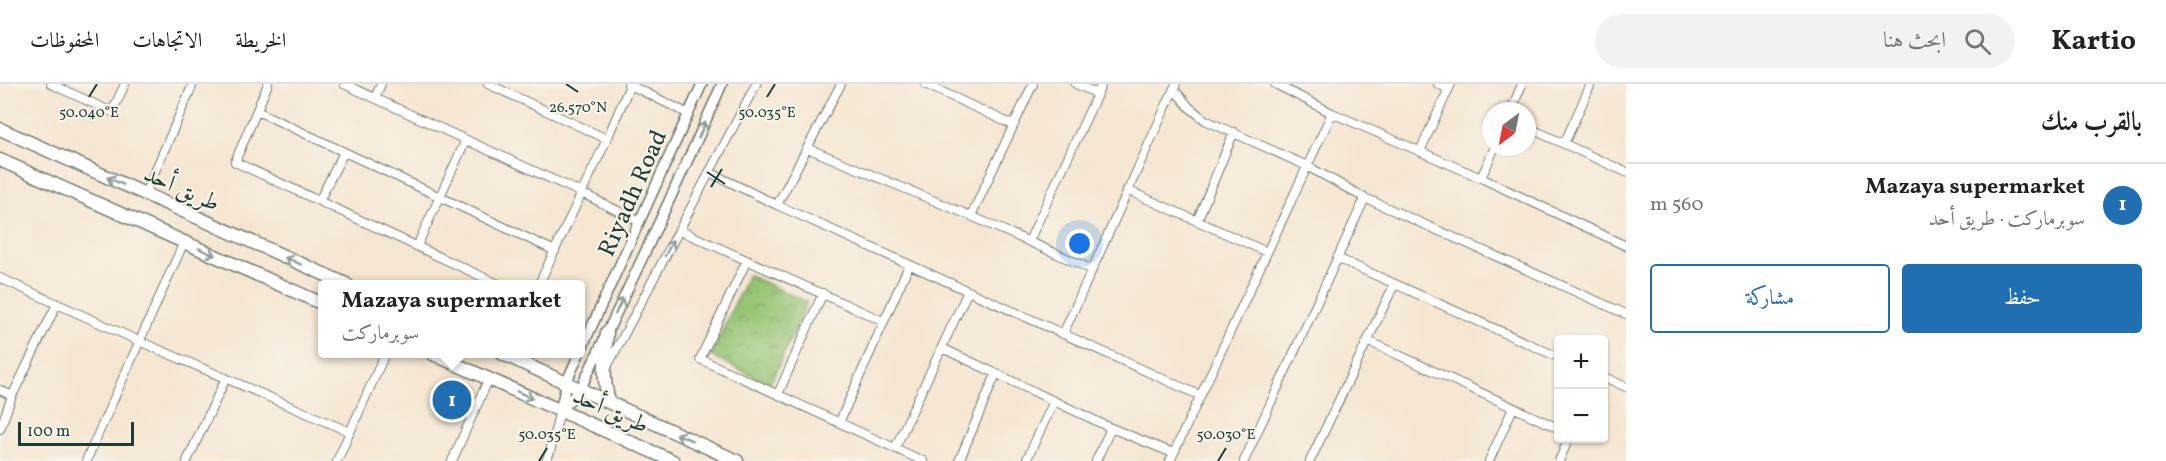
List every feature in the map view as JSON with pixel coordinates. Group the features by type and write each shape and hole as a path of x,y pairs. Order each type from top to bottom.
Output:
{"main road":[{"name":"طريق أحد","path":"0,129 335,280"},
{"name":"طريق أحد","path":"0,160 318,302"},
{"path":"607,332 604,374 605,391 610,403"},
{"name":"طريق أحد","path":"442,358 673,461"},
{"name":"طريق أحد","path":"512,358 567,381 580,390 737,461"}],"street":[{"path":"51,84 112,112 125,84"},
{"path":"145,194 192,84"},
{"path":"268,84 235,162 488,280"},
{"path":"344,84 640,222"},
{"path":"375,98 381,84"},
{"path":"488,84 607,139"},
{"name":"Riyadh Road","path":"585,333 640,222 702,84"},
{"path":"546,461 560,410 580,390 688,162 722,84"},
{"path":"604,374 756,84"},
{"path":"777,205 841,84"},
{"path":"925,84 1012,125"},
{"path":"971,216 1033,84"},
{"path":"1076,84 1098,94"},
{"path":"1029,241 1102,84"},
{"path":"1275,84 1332,113 1481,178 1626,246"},
{"path":"1420,151 1450,86 1438,84"},
{"path":"1515,102 1522,84"},
{"path":"1564,144 1591,84"},
{"path":"541,280 607,139 629,85 689,114"},
{"path":"1175,87 1189,107 1205,120 1307,166 1365,198 1626,314"},
{"path":"1063,334 1175,87"},
{"path":"257,111 555,250"},
{"path":"942,348 1172,457 1332,113"},
{"path":"1536,131 1626,172"},
{"path":"1197,221 1234,132"},
{"path":"417,246 466,140"},
{"path":"807,148 1092,269"},
{"path":"319,201 344,152"},
{"path":"1481,178 1491,156"},
{"path":"709,172 1199,396"},
{"path":"1127,190 1267,252"},
{"path":"1244,461 1365,198"},
{"path":"679,230 883,321"},
{"path":"86,461 184,242"},
{"path":"1337,258 1554,355"},
{"path":"747,260 700,359 922,461"},
{"path":"839,423 909,265"},
{"path":"0,278 350,432"},
{"path":"1310,461 1394,285"},
{"path":"895,448 968,291"},
{"path":"778,394 823,293"},
{"path":"0,429 12,396 57,304"},
{"path":"1368,341 1554,426"},
{"path":"337,461 383,358"},
{"name":"Riyadh Road","path":"560,410 567,381 577,358"},
{"path":"959,461 996,374"},
{"path":"187,461 226,378"},
{"path":"452,461 489,378"},
{"path":"1608,379 1626,387"},
{"path":"0,390 12,396"},
{"path":"1026,461 1054,401"},
{"path":"1489,461 1513,408"},
{"path":"1096,461 1111,428"},
{"path":"1559,461 1567,443"}],"green space":[{"path":"748,275 807,302 770,384 711,356"}],"place":[{"name":"Mazaya supermarket","path":"452,400"}]}
